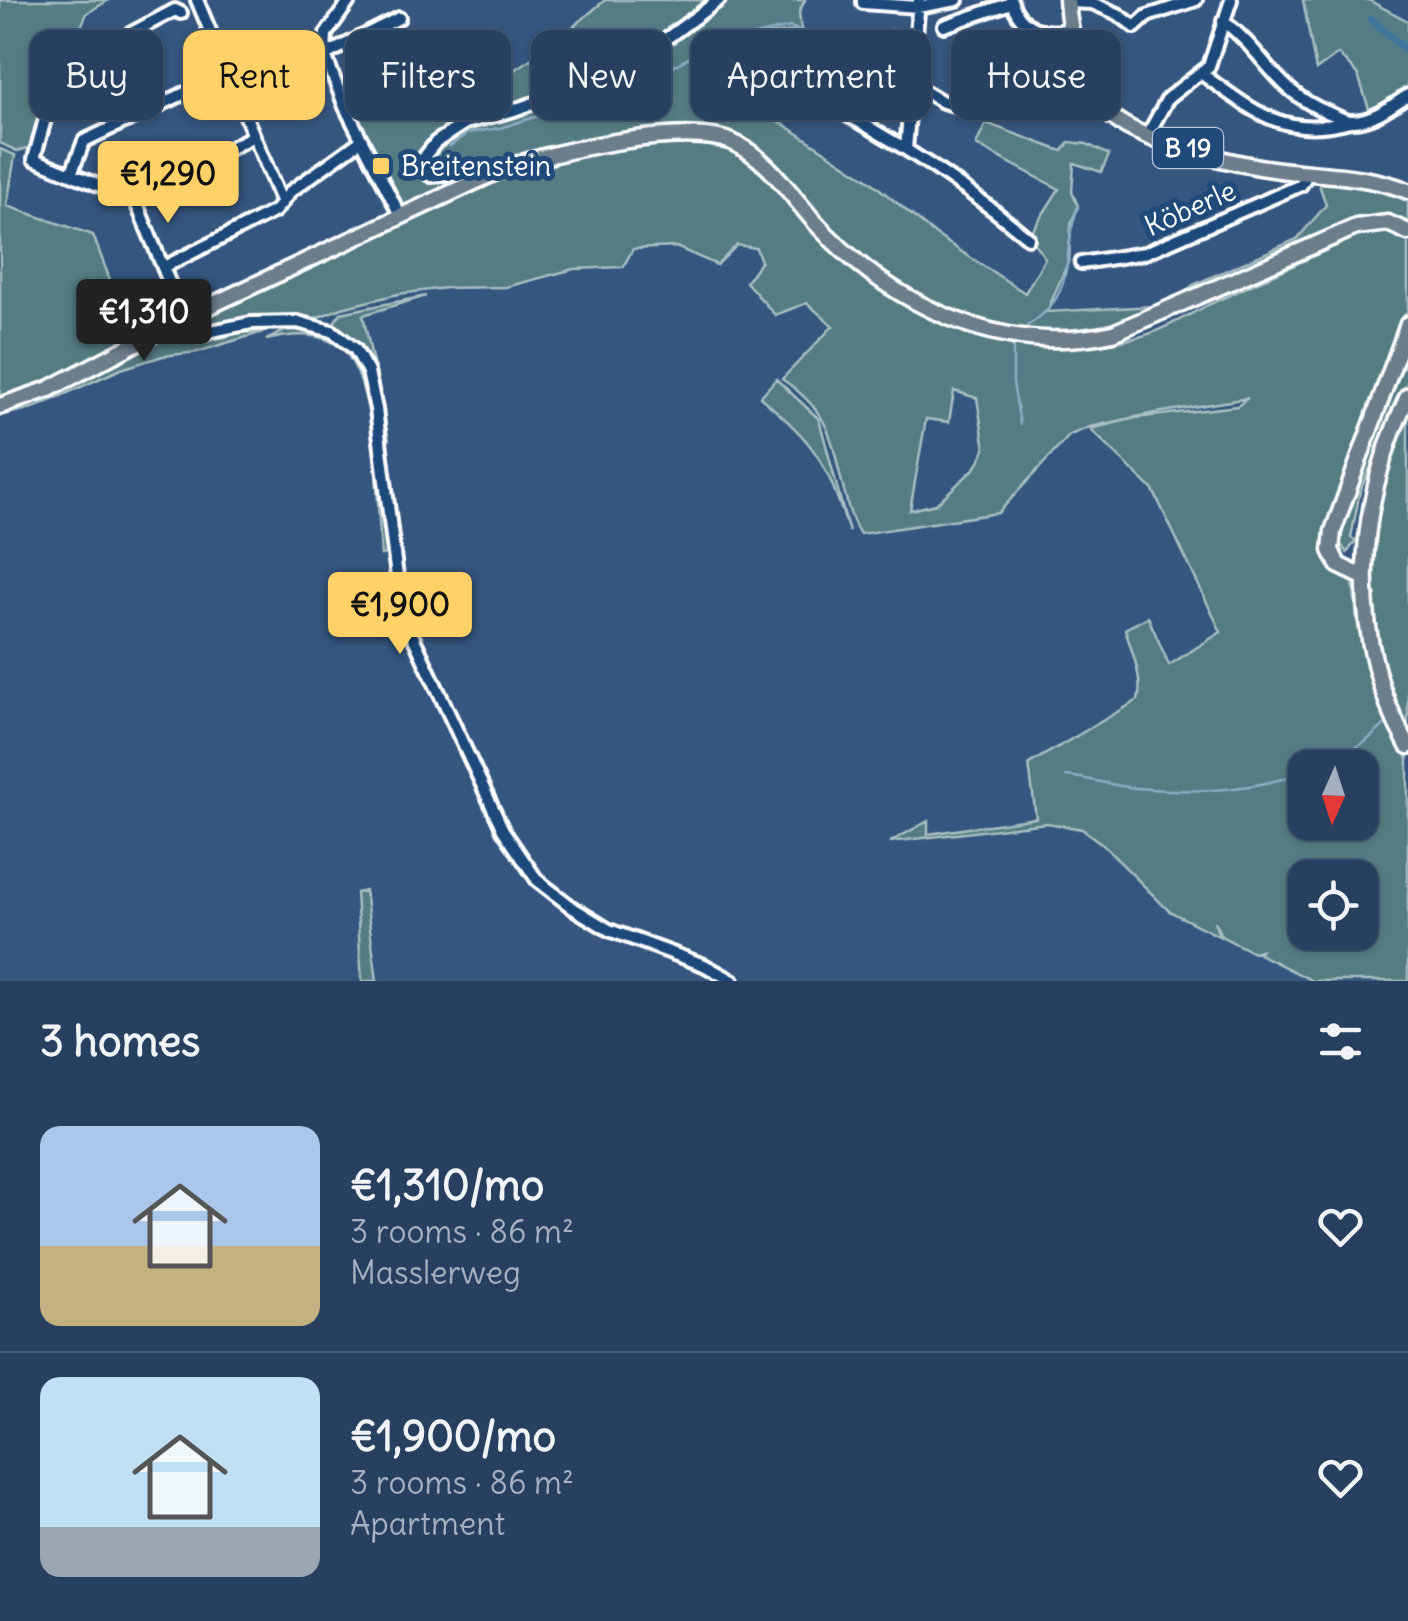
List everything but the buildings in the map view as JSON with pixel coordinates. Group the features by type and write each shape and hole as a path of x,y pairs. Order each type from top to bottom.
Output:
{"main road":[{"name":"B 19","path":"1067,1 1072,28 1100,104 1122,124 1147,136 1248,166 1373,181 1408,191"},
{"path":"0,406 49,389 184,318 500,170 556,155 647,139 701,135 717,138 758,158 815,222 886,284 964,324 1037,340 1093,337 1132,327 1356,227 1388,223 1408,232"},
{"path":"1363,577 1338,565 1330,543 1408,324"},
{"path":"1408,396 1376,486 1363,577 1375,665 1408,746"}],"street":[{"path":"198,0 282,203"},
{"path":"325,45 326,34 350,0"},
{"path":"500,170 484,168 431,176 416,166 436,142 465,123 567,92 633,63 719,0"},
{"path":"863,2 918,4 957,0"},
{"path":"1067,1 1092,3 1118,14 1135,27 1147,16 1196,0"},
{"path":"1147,136 1168,98 1209,66 1231,0"},
{"path":"944,26 1011,2 1027,26 1049,32 1072,28"},
{"path":"916,30 918,4"},
{"path":"181,13 175,10 58,72 34,159 135,200 192,331 202,335 264,322 310,324 332,330 355,348 368,372 376,409 400,600 416,646 503,830 538,880 573,908 608,930 704,965 733,981"},
{"path":"325,55 399,18"},
{"path":"1223,21 1244,37 1270,72 1302,102 1350,121"},
{"path":"325,58 400,215"},
{"path":"1202,74 1280,124 1320,128 1375,116 1408,96"},
{"path":"71,174 84,141 183,94"},
{"path":"855,120 985,202 1028,238"},
{"path":"906,149 909,120"},
{"path":"135,200 253,136"},
{"path":"164,267 261,219 290,192 362,140"},
{"name":"Köberle","path":"1080,262 1145,254 1301,184 1308,173"}],"green space":[{"path":"0,0 109,0 87,13 80,30 30,30 30,120 38,120 29,148 17,151 0,143"},
{"path":"605,0 805,0 799,12 801,30 691,30 691,120 773,120 785,125 869,180 936,235 1025,293 1045,258 1029,236 1059,189 976,145 986,123 1063,151 1069,142 1087,144 1109,155 1101,172 1074,163 1072,192 1078,206 1071,224 1069,260 1047,312 1155,306 1176,299 1193,285 1297,239 1326,205 1318,181 1378,188 1408,199 1408,224 1395,218 1364,218 1319,235 1138,320 1072,336 996,328 926,303 838,254 871,281 941,322 978,336 1055,348 1096,345 1148,334 1367,232 1391,231 1408,242 1408,309 1353,449 1324,551 1339,574 1353,580 1357,621 1370,678 1408,759 1408,981 1313,981 1257,953 1262,950 1254,953 1221,936 1214,921 1219,936 1169,911 1082,829 1047,823 890,842 928,821 928,834 1036,818 1029,764 1138,700 1138,674 1125,629 1148,617 1169,665 1221,632 1153,490 1090,429 1136,418 1237,406 1248,398 1150,414 1090,427 1070,435 998,513 860,534 850,512 828,431 812,405 782,379 833,326 807,303 775,315 746,282 761,261 756,248 737,245 717,265 676,247 633,249 623,267 574,269 506,287 398,294 316,318 270,315 200,328 200,317 497,182 486,172 401,206 359,120 511,120 511,72 531,59 531,120 671,120 671,30 569,30","holes":["954,391 977,398 985,449 976,467 936,504 910,510 926,419 949,422"]},
{"path":"1303,0 1368,0 1408,21 1408,90 1369,109 1358,75 1338,54 1316,70"},
{"path":"0,149 15,155 7,206 93,235 132,338 81,369 0,401"},
{"path":"426,296 363,315 389,440 384,442 371,372 330,328 341,313"},
{"path":"293,327 337,341 360,368 374,417 387,554 381,555 369,413 353,363 340,347 323,338 295,335 266,340"},
{"path":"181,328 190,341 199,344 239,333 263,332 121,369 36,407 0,416 49,397"},
{"path":"1408,338 1408,381 1360,491 1351,538 1356,540 1347,553 1340,543 1356,474"},
{"path":"776,379 819,419 849,532 817,456 795,428 760,397"},
{"path":"1408,409 1408,733 1382,667 1370,598 1376,595 1370,550 1377,501"},
{"path":"365,891 377,981 362,981 356,893"}],"waterway":[{"path":"1371,19 1408,52"},
{"path":"450,146 468,133 579,107 624,85 644,82 701,51 759,34 790,27 832,40 893,29"},
{"path":"1027,326 1044,313 1062,286 1078,207"},
{"path":"1013,346 1013,383 1020,424"},
{"path":"1351,750 1387,723"},
{"path":"1066,776 1135,788 1179,790 1242,787 1288,778"}],"place":[{"name":"Breitenstein","path":"381,166"}]}
